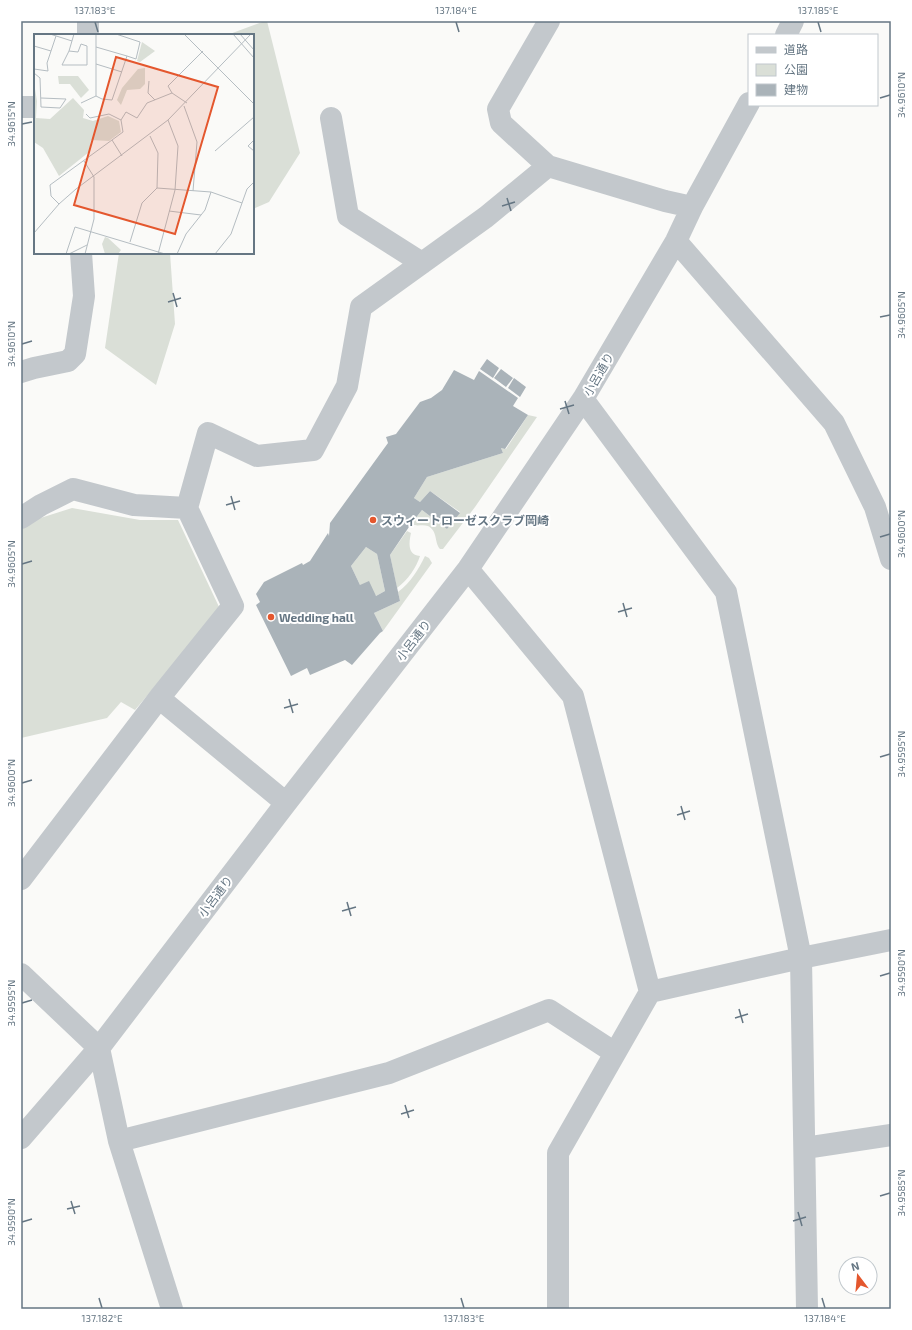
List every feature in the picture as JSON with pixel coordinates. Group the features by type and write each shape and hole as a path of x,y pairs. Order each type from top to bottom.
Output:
{"street":[{"path":"88,21 88,34"},
{"path":"548,21 498,109 501,124 548,166 665,201 692,207"},
{"path":"787,34 794,21"},
{"name":"小呂通り","path":"21,1138 99,1048 286,803 468,569 583,399 676,241 692,207 748,105"},
{"path":"21,107 34,107"},
{"path":"331,118 348,216 422,263"},
{"path":"21,879 159,698 233,606 187,508 208,433 257,456 313,450 347,386 361,307 486,217 548,166"},
{"path":"676,241 834,423 883,507 891,559"},
{"path":"21,372 68,361 75,354 84,296 81,254"},
{"path":"583,399 726,592 801,958 807,1309"},
{"path":"21,518 41,505 73,489 134,505 187,508"},
{"path":"468,569 573,696 650,992 558,1153 558,1309"},
{"path":"159,698 286,803"},
{"path":"650,992 801,958 891,940"},
{"path":"21,974 99,1048 119,1141 172,1309"},
{"path":"119,1141 389,1073 549,1010 615,1054"},
{"path":"805,1148 891,1135"}],"green space":[{"path":"267,21 300,153 269,202 254,209 254,34 230,34"},
{"path":"119,254 170,254 175,324 156,385 105,348"},
{"path":"528,415 537,417 475,507 443,549 440,549 435,534 431,528 426,525 411,524 422,510 447,529 460,512 430,491 420,502 414,498 427,477 503,453 501,448 506,449"},
{"path":"72,508 140,520 178,520 220,609 135,710 121,702 107,718 21,738 21,530 31,521"},
{"path":"407,531 411,533 411,551 420,556 411,574 397,588 390,555"},
{"path":"366,547 377,554 385,591 376,596 360,585 351,566"},
{"path":"425,556 429,558 432,563 383,631 374,613 400,601 398,592 414,576"}],"building":[{"path":"487,359 499,368 493,378 480,369"},
{"path":"501,369 513,378 506,387 494,378"},
{"name":"スウィートローゼスクラブ岡崎","path":"454,370 474,380 479,371 518,398 513,406 528,415 505,449 501,448 503,453 427,477 414,498 420,502 430,491 460,513 447,529 422,510 390,555 400,601 374,613 383,631 352,665 345,660 310,675 307,668 291,676 256,605 260,602 256,594 264,582 302,563 303,565 310,561 328,533 329,536 330,523 388,443 386,437 396,434 420,402 431,398 442,390","holes":["366,547 377,554 385,591 376,596 369,581 360,585 351,566"]},
{"path":"514,378 526,387 520,397 508,388"}],"place":[{"name":"スウィートローゼスクラブ岡崎","path":"373,520"},
{"name":"Wedding hall","path":"271,617"}]}
